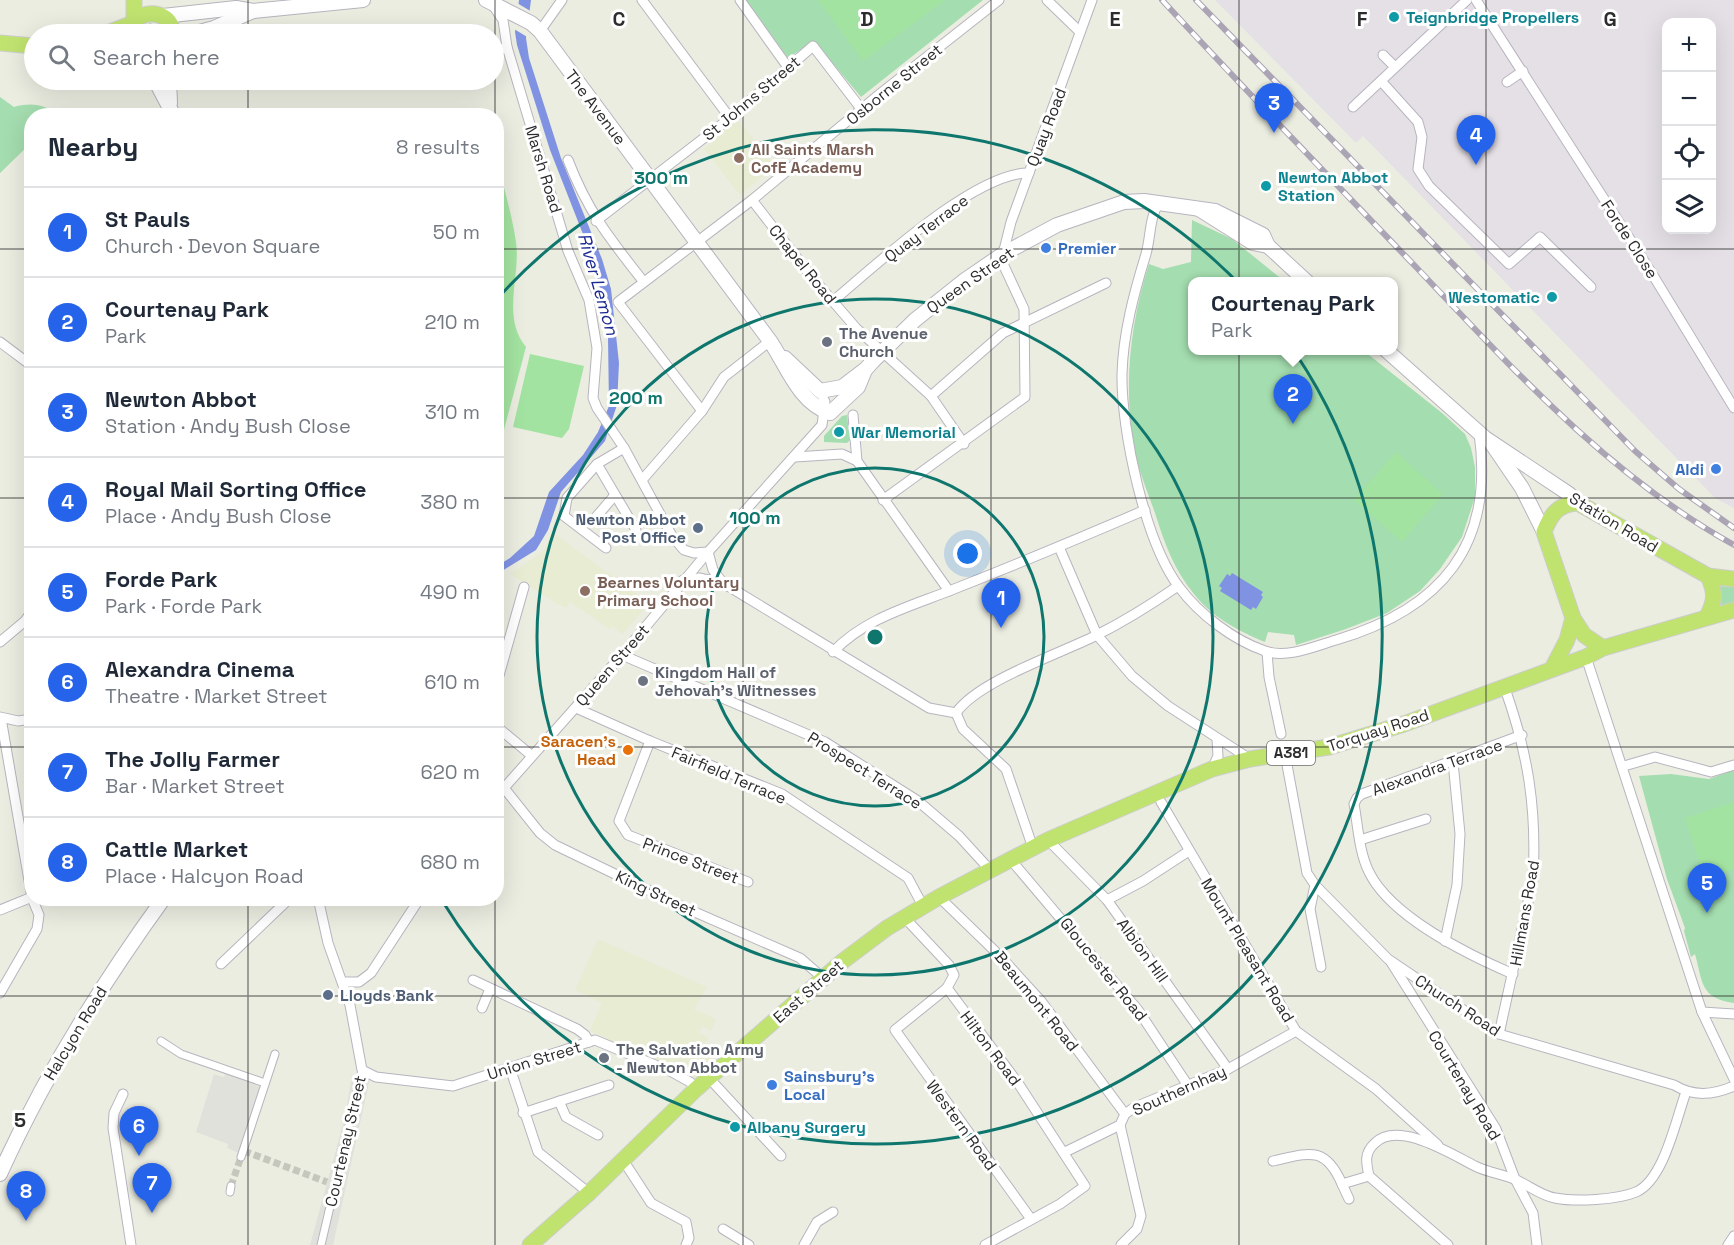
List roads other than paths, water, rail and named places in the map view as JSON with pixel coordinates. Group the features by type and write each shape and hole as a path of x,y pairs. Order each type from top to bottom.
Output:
{"main road":[{"path":"131,24 134,0"},
{"path":"143,0 169,24"},
{"path":"133,24 141,15 236,8 253,11 363,0"},
{"name":"The Avenue","path":"488,1 535,27 772,344 795,384 826,416"},
{"path":"223,24 253,11"},
{"path":"0,43 24,45"},
{"path":"160,90 170,108"},
{"path":"170,90 172,108"},
{"name":"Queen Street","path":"826,416 858,387 865,370 915,320 1003,254 1057,225 1124,202 1159,202"},
{"path":"1159,202 1215,211 1239,221 1263,235 1268,246 1302,277"},
{"name":"The Avenue","path":"772,344 819,391"},
{"name":"Station Road","path":"1391,355 1492,444 1569,494 1578,504 1708,576"},
{"path":"819,391 842,387 865,370"},
{"name":"Station Road","path":"1492,444 1522,488 1544,532"},
{"path":"1578,504 1566,504 1558,508 1549,519 1544,532 1573,618 1584,634 1603,648"},
{"path":"1708,576 1734,579"},
{"path":"1707,617 1715,598 1715,590 1708,576"},
{"name":"Torquay Road","path":"1033,848 1212,769 1250,759 1329,747 1404,724 1553,667 1586,657 1603,648 1734,610"},
{"path":"1553,667 1567,640 1573,618"},
{"name":"East Street","path":"530,1245 589,1193 696,1089 869,940 939,897 1033,848"},
{"name":"Halcyon Road","path":"0,1174 35,1102 91,1003 158,906"}],"street":[{"path":"535,27 562,0"},
{"path":"642,0 730,118"},
{"path":"740,0 787,66"},
{"name":"Osborne Street","path":"702,411 618,302 752,200 880,93 999,0"},
{"path":"1047,0 1080,32"},
{"name":"Quay Road","path":"1003,254 1029,173 1092,0"},
{"path":"1353,107 1467,0"},
{"name":"Forde Close","path":"1476,0 1734,408"},
{"name":"Marsh Road","path":"488,1 504,24"},
{"name":"Marsh Road","path":"504,27 507,47 568,251 589,300 597,348 593,398 624,448"},
{"name":"St Johns Street","path":"596,221 761,93 787,66 813,46 862,110"},
{"path":"1383,55 1395,67"},
{"path":"1507,82 1523,71"},
{"path":"1381,81 1418,122 1422,137 1418,168 1430,186 1509,264 1540,237 1591,286"},
{"path":"568,160 581,193 596,221 643,281"},
{"name":"Quay Terrace","path":"833,301 962,197 1017,173 1029,173"},
{"name":"Chapel Road","path":"752,200 833,301 883,352 931,396 964,444"},
{"path":"1159,202 1151,215 1148,247 1127,334 1122,375 1132,465 1157,546 1178,586 1217,624 1267,652 1291,652 1355,634 1400,616 1419,603 1446,575 1471,537 1477,521 1483,483 1479,433"},
{"path":"884,500 964,444 1025,397 1024,309 1004,266 1003,254"},
{"path":"931,396 1003,333 1106,283"},
{"path":"0,342 24,360"},
{"path":"642,480 702,411 723,377 772,344"},
{"path":"819,391 825,402 826,416"},
{"path":"854,415 857,461"},
{"name":"Queen Street","path":"504,788 622,655 683,580 795,457 826,416"},
{"path":"606,548 564,516 567,498 597,464 624,448 672,536 684,550 694,553 708,552 713,570 723,583"},
{"path":"795,457 842,454 857,461 949,591"},
{"path":"597,464 636,530"},
{"path":"596,517 615,495"},
{"path":"833,652 850,634 901,608 1059,547 1145,510"},
{"path":"1059,547 1097,635 1132,676 1168,706 1250,759"},
{"path":"683,580 699,578 723,583 833,652 929,708 956,713"},
{"path":"956,713 965,701 1017,672 1097,635 1178,586"},
{"path":"504,658 524,587"},
{"path":"0,642 24,622"},
{"path":"1267,652 1269,677 1281,734"},
{"name":"Prospect Terrace","path":"622,655 706,693 806,733 834,748 918,801 959,836 991,871"},
{"path":"1586,657 1624,766 1702,1012 1734,1079"},
{"name":"Hillmans Road","path":"1499,1034 1533,879 1535,853 1533,796 1522,735 1504,686"},
{"name":"Fairfield Terrace","path":"576,708 650,741 782,794 908,878 923,906"},
{"path":"956,713 963,729 1006,768 1033,848"},
{"path":"24,720 0,718 24,860"},
{"path":"504,733 531,755"},
{"name":"Alexandra Terrace","path":"1514,974 1445,940 1406,914 1373,879 1360,840 1354,804 1357,798 1522,735"},
{"path":"1212,769 1218,756 1216,739"},
{"name":"Prince Street","path":"650,741 619,821 628,835 748,882"},
{"name":"Church Road","path":"1285,754 1307,873 1315,885 1388,959 1499,1034 1674,1085 1686,1092 1715,1094 1734,1086"},
{"path":"1624,766 1655,757 1711,772 1734,765"},
{"path":"1445,940 1457,885 1460,834 1453,762"},
{"path":"0,789 11,788"},
{"name":"King Street","path":"504,788 540,832 555,845 681,906 800,958 823,978"},
{"name":"Mount Pleasant Road","path":"1161,802 1296,1031 1376,1089 1440,1146"},
{"path":"1360,840 1426,819"},
{"name":"Albion Hill","path":"1048,840 1107,900 1228,1069"},
{"path":"1107,900 1143,881 1188,851"},
{"name":"Gloucester Road","path":"1011,860 1138,1010 1187,1084"},
{"name":"Church Road","path":"1315,885 1310,909 1321,967"},
{"name":"Beaumont Road","path":"939,897 1000,956 1041,1001 1125,1114"},
{"path":"0,910 24,901"},
{"path":"0,993 37,929 39,915 35,906"},
{"path":"221,964 282,906"},
{"name":"Courtenay Street","path":"320,906 328,943 343,982 362,1070 321,1245"},
{"path":"343,982 359,982 371,973 415,906"},
{"path":"904,917 950,965 954,975 947,988"},
{"name":"Courtenay Road","path":"1388,959 1496,1129 1515,1179 1533,1213 1537,1245"},
{"path":"473,980 577,1029 585,1035 589,1042"},
{"name":"Western Road","path":"947,988 895,1030 1031,1219"},
{"name":"Hilton Road","path":"947,988 1065,1152 1085,1186 1060,1204 1031,1219"},
{"path":"482,1008 490,989"},
{"path":"1702,1012 1734,1014"},
{"name":"Southernhay","path":"1065,1152 1120,1125 1125,1114 1135,1107 1228,1069 1296,1031"},
{"path":"161,1041 181,1054 265,1083"},
{"name":"Union Street","path":"362,1070 376,1077 453,1086 589,1042 600,1041 672,1072 690,1082 696,1089"},
{"path":"243,1153 275,1054"},
{"path":"510,1068 538,1152 589,1193"},
{"path":"709,1078 780,1156"},
{"path":"524,1113 609,1085"},
{"path":"1448,1245 1368,1176 1365,1159 1369,1149 1379,1139 1393,1133 1440,1146 1477,1167 1515,1179 1553,1198 1594,1200 1638,1191 1663,1163 1686,1092"},
{"path":"123,1094 114,1113 113,1128 130,1245"},
{"path":"559,1101 566,1117 598,1134"},
{"path":"1120,1125 1141,1216 1137,1229 1121,1245"},
{"path":"1273,1161 1312,1152 1329,1161 1349,1199"},
{"path":"623,1160 651,1203 686,1222 689,1238 686,1245"},
{"path":"1342,1184 1368,1176"},
{"path":"327,1182 335,1186"},
{"path":"804,1245 817,1222 833,1212"},
{"path":"985,1245 1031,1219"},
{"path":"723,1229 749,1245"},
{"path":"1728,1245 1734,1236"}],"water":[{"name":"River Lemon","path":"519,0 531,0 526,38 529,58 561,158 602,259 611,289 619,363 617,405 605,441 561,492 548,530 536,550 504,570 504,562 534,536 549,492 583,455 598,432 609,406 608,338 604,303 590,252 550,150 515,32"},
{"path":"1232,573 1263,592 1261,595 1263,597 1256,609 1253,607 1251,610 1220,591 1222,588 1219,586 1227,574 1230,576"}],"tunnel":[{"path":"244,1151 327,1182"},
{"path":"231,1186 241,1157"}],"railway":[{"path":"1162,0 1488,343 1564,418 1645,486 1688,517 1734,545"},
{"path":"1196,0 1635,451 1679,489 1734,528"}],"place":[{"name":"Teignbridge Propellers","path":"1394,17"},
{"name":"Newton Abbot","path":"1274,133"},
{"name":"All Saints Marsh CofE Academy","path":"739,158"},
{"name":"Royal Mail Sorting Office","path":"1476,165"},
{"name":"Newton Abbot Station","path":"1266,186"},
{"name":"Premier","path":"1046,248"},
{"name":"Westomatic","path":"1552,297"},
{"name":"The Avenue Church","path":"827,342"},
{"name":"Courtenay Park","path":"1293,424"},
{"name":"War Memorial","path":"839,432"},
{"name":"Aldi","path":"1716,469"},
{"name":"Newton Abbot Post Office","path":"698,528"},
{"name":"Bearnes Voluntary Primary School","path":"585,591"},
{"name":"St Pauls","path":"1001,628"},
{"name":"Kingdom Hall of Jehovah's Witnesses","path":"643,681"},
{"name":"Saracen's Head","path":"628,750"},
{"name":"Forde Park","path":"1707,913"},
{"name":"Lloyds Bank","path":"328,995"},
{"name":"The Salvation Army - Newton Abbot","path":"604,1058"},
{"name":"Sainsbury's Local","path":"772,1085"},
{"name":"Albany Surgery","path":"735,1127"},
{"name":"Alexandra Cinema","path":"139,1156"},
{"name":"The Jolly Farmer","path":"152,1213"},
{"name":"Cattle Market","path":"26,1221"}]}
